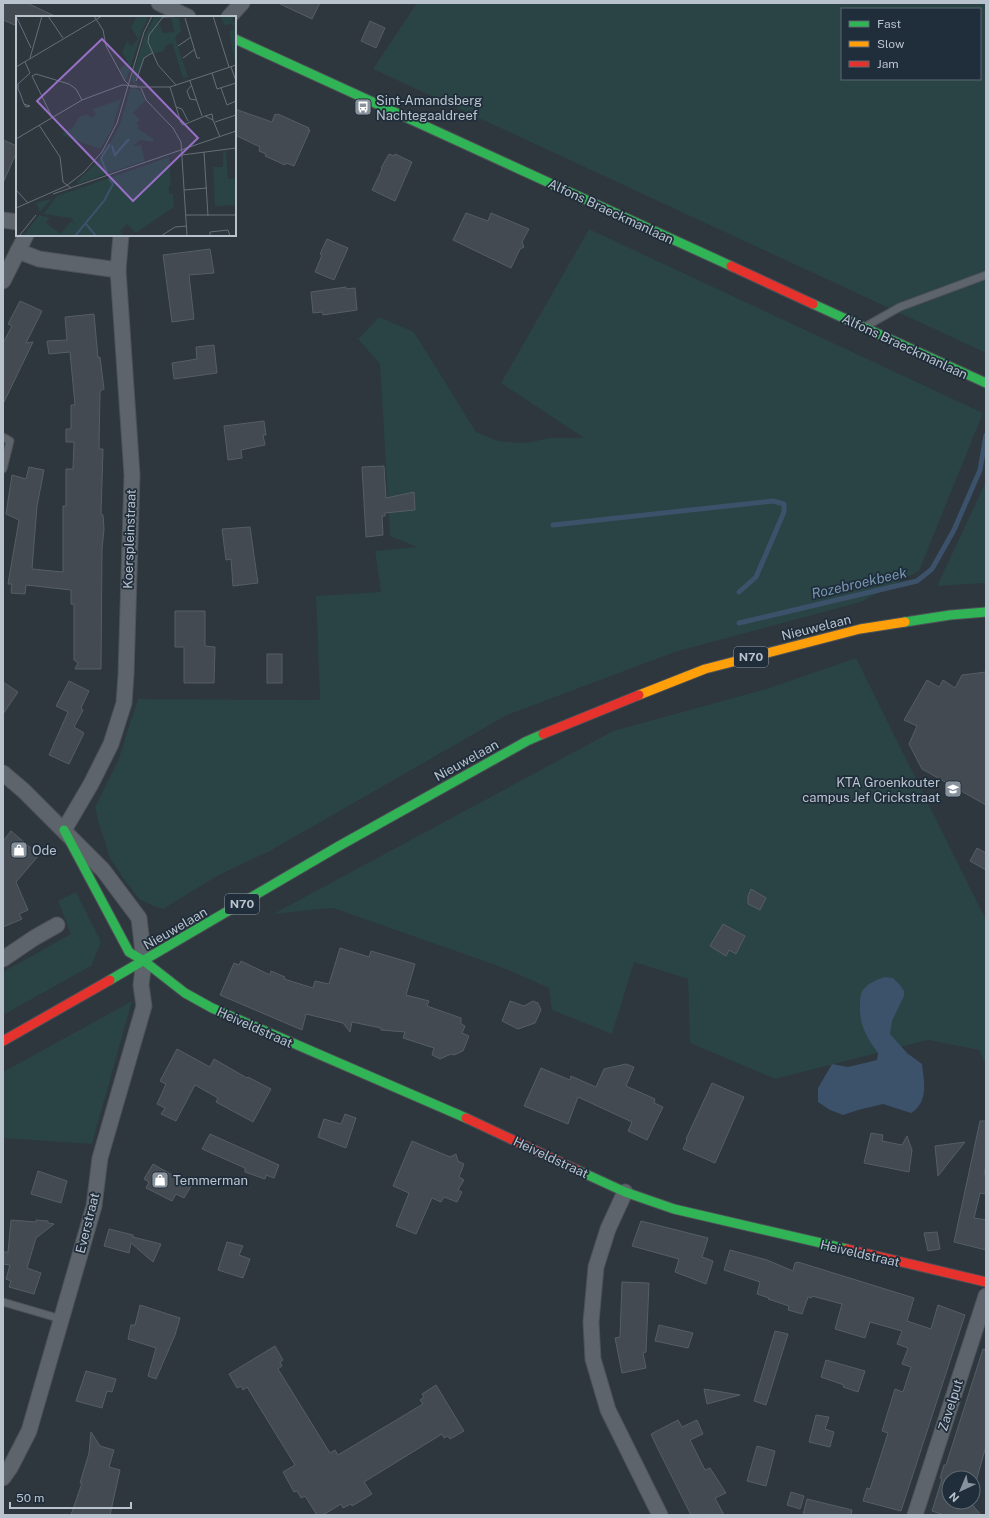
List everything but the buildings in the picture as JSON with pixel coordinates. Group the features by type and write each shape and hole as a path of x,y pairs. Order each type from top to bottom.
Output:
{"street":[{"path":"159,3 186,16"},
{"path":"230,16 242,3"},
{"name":"Alfons Braeckmanlaan","path":"236,39 986,383"},
{"path":"3,220 16,222"},
{"path":"3,281 26,236"},
{"name":"Koerspleinstraat","path":"64,830 91,784 111,744 124,703 132,475 118,270 121,236"},
{"path":"18,251 39,260 118,270"},
{"name":"Nieuwelaan","path":"3,1041 144,961 340,846 527,741 615,704 705,669 860,629 950,615 986,612"},
{"name":"Heiveldstraat","path":"3,773 64,830 103,870 139,918 144,961"},
{"name":"Heiveldstraat","path":"64,830 129,952 144,961 185,994 212,1008 473,1121 625,1192 674,1209 986,1282"},
{"path":"3,959 34,938 57,925"},
{"name":"Everstraat","path":"3,1478 10,1468 29,1431 94,1206 100,1158 144,1006 141,985 144,961"},
{"path":"625,1192 608,1229 596,1267 591,1322 593,1359 608,1410 660,1515"},
{"name":"Zavelput","path":"915,1515 986,1296"}],"lane":[{"path":"864,327 900,307 986,275"},
{"path":"3,437 10,441 3,469"},
{"path":"3,1302 61,1319"}],"green space":[{"path":"417,3 986,3 986,353 373,69"},
{"path":"589,229 983,413 919,571 861,602 675,652 507,715 270,851 219,875 163,909 139,899 110,858 95,807 118,761 138,699 320,700 316,596 381,592 375,551 417,547 390,536 380,364 358,339 379,317 414,332 476,432 498,441 525,443 550,438 584,438 501,383"},
{"path":"986,481 986,583 937,586 983,488"},
{"path":"856,658 986,920 986,1065 979,1050 928,1040 775,1079 690,1043 688,979 634,962 612,1034 552,1010 549,988 501,967 333,908 273,914 613,731 769,688"},
{"path":"76,892 101,942 91,966 3,1015 3,972 71,934 58,901"},
{"path":"132,1001 92,1144 3,1138 3,1072"}],"water":[{"path":"884,977 893,978 904,991 904,996 892,1021 890,1034 907,1053 922,1064 924,1084 923,1097 921,1103 911,1113 883,1104 843,1115 830,1110 818,1102 818,1088 832,1064 848,1067 877,1060 878,1053 867,1036 862,1024 860,999 861,993 867,985"}],"waterway":[{"name":"Rozebroekbeek","path":"739,623 917,581 932,569 954,530 980,470 986,435"},
{"name":"Rozebroekbeek","path":"553,525 773,501 784,504 784,512 756,577 739,592"}],"traffic: fast":[{"path":"236,39 731,266"},
{"path":"813,304 986,383"},
{"path":"905,622 950,615 986,612"},
{"path":"110,980 339,846 527,741 543,734"},
{"path":"64,830 129,952 144,961 185,993 212,1008 466,1118"},
{"path":"577,1170 625,1192 674,1209 847,1249"}],"traffic: slow":[{"path":"639,695 705,669 860,629 905,622"}],"traffic: jam":[{"path":"731,266 813,304"},
{"path":"543,734 639,695"},
{"path":"3,1041 110,980"},
{"path":"466,1118 577,1170"},
{"path":"847,1249 986,1282"}],"place":[{"name":"Sint-Amandsberg Nachtegaaldreef","path":"363,107"},
{"name":"KTA Groenkouter campus Jef Crickstraat","path":"953,789"},
{"name":"Ode","path":"19,850"},
{"name":"Temmerman","path":"160,1180"}]}
